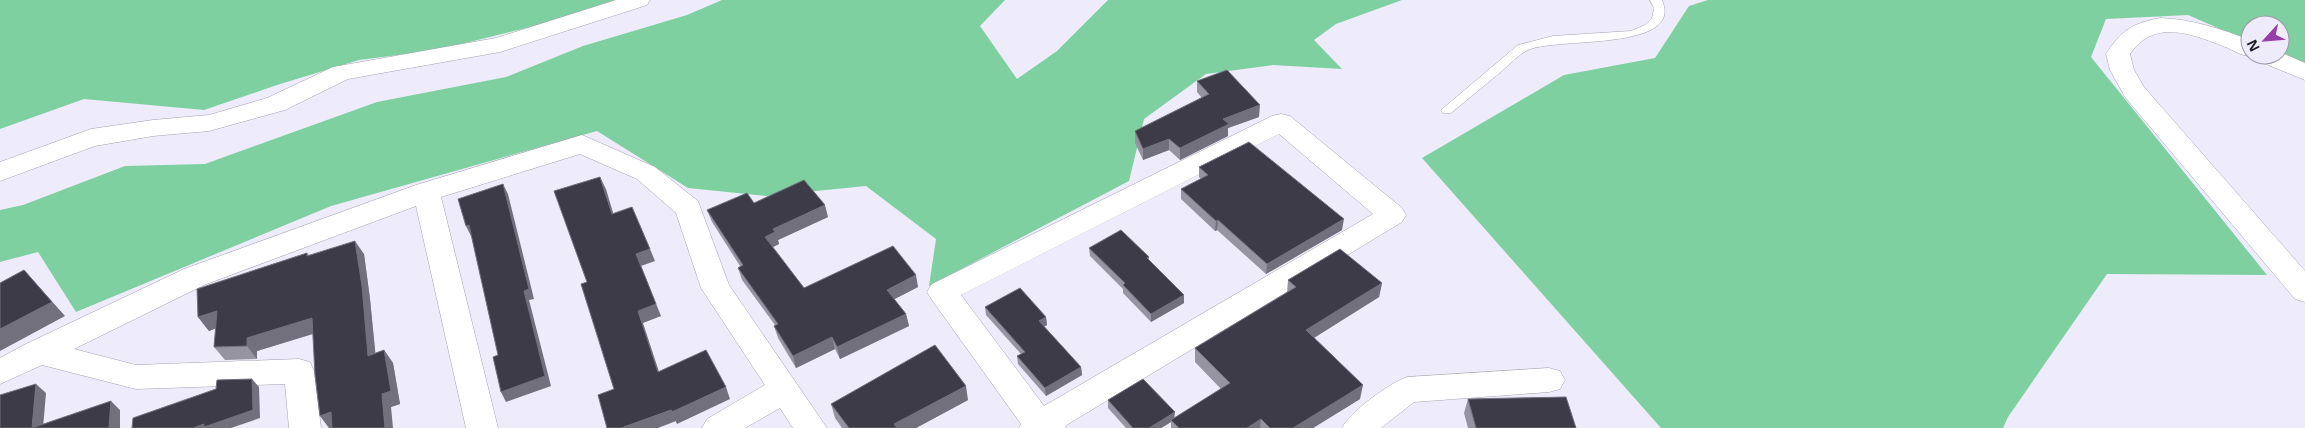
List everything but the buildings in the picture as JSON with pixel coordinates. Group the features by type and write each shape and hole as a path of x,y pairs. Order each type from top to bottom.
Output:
{"street":[{"path":"0,172 91,138 153,128 209,123 276,104 342,72 500,45 639,0"},
{"path":"2240,45 2203,32 2164,24 2135,32 2124,41 2118,54 2122,70 2134,91 2305,291"},
{"path":"2289,65 2305,72"},
{"path":"1281,122 1392,215 1042,427 942,292 1281,122"},
{"path":"0,372 37,352 194,277 426,192 582,144 646,173 688,208 716,288 811,428"},
{"path":"426,192 482,428"},
{"path":"37,352 136,377 299,371 305,428"},
{"path":"1358,428 1407,390 1549,380"},
{"path":"718,428 784,390"}],"lane":[{"path":"1448,110 1522,48 1553,40 1633,34 1649,28 1658,19 1660,9 1656,0"}],"green space":[{"path":"0,0 617,0 579,15 437,50 359,60 204,110 84,99 0,129"},
{"path":"722,0 1005,0 980,26 1017,79 1057,51 1108,0 1402,0 1336,24 1314,40 1342,69 1273,65 1206,74 1144,119 1129,181 929,286 936,239 866,186 766,196 688,188 597,131 331,206 76,312 38,252 0,262 0,210 23,205 125,166 205,164 377,102 506,77 583,46 687,15"},
{"path":"1708,0 2305,0 2305,66 2290,59 2290,15 2240,15 2240,38 2188,15 2106,19 2091,57 2267,275 2107,274 2008,417 2003,428 1661,428 1422,158 1564,75 1655,58 1689,6"}]}
